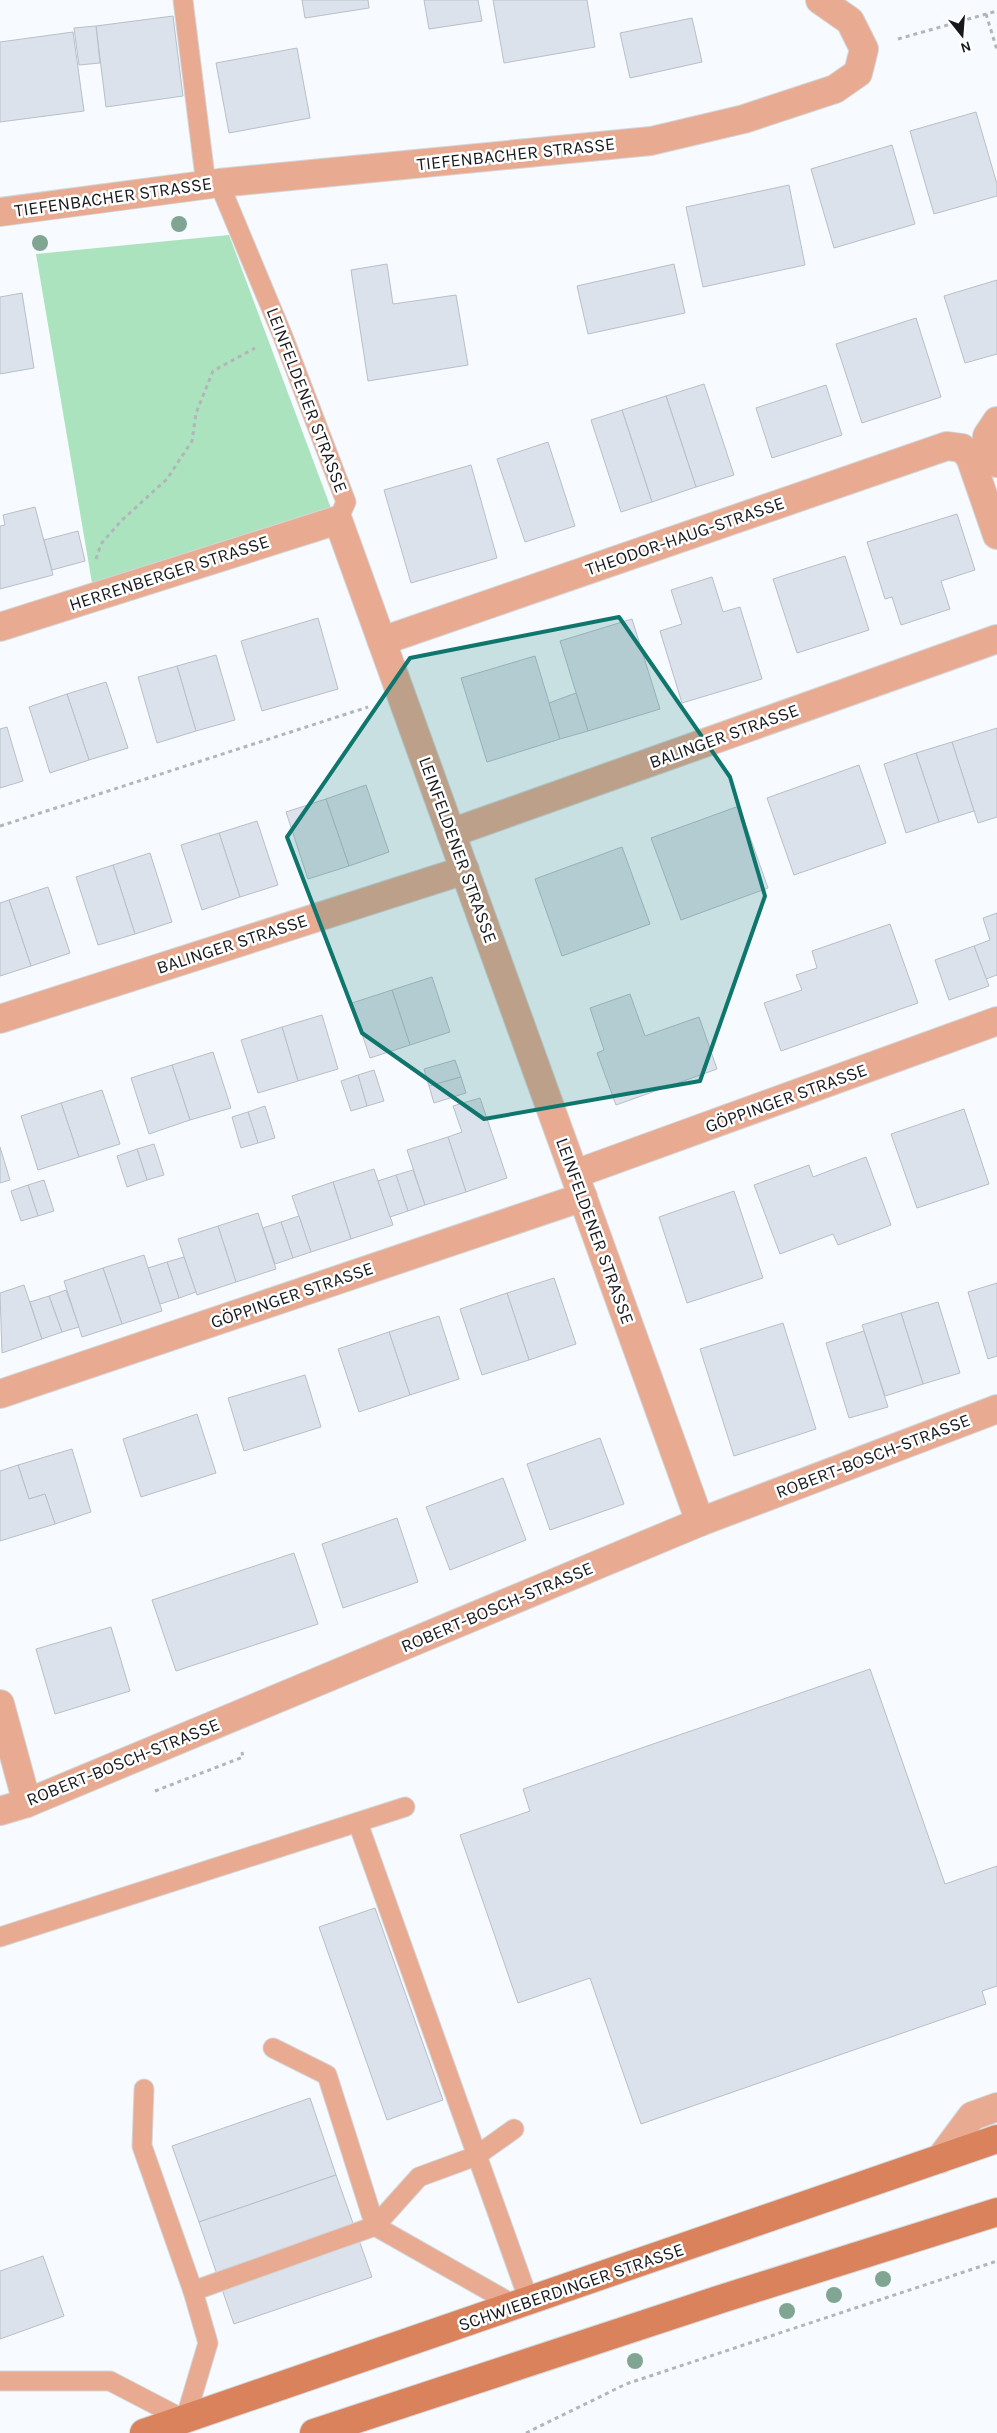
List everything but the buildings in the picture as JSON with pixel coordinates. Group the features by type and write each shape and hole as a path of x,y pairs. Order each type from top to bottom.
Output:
{"main road":[{"name":"SCHWIEBERDINGER STRASSE","path":"144,2433 523,2304 997,2139"},
{"path":"314,2433 720,2299 997,2212"}],"street":[{"path":"820,0 850,20 864,49"},
{"name":"TIEFENBACHER STRASSE","path":"0,212 212,184 651,141 744,119 835,89 858,73 864,49"},
{"path":"997,421 986,436 984,457 997,535"},
{"name":"THEODOR-HAUG-STRASSE","path":"382,641 947,446 962,448 984,457"},
{"name":"HERRENBERGER STRASSE","path":"0,628 110,591 338,520"},
{"name":"LEINFELDENER STRASSE","path":"338,520 700,1522"},
{"name":"BALINGER STRASSE","path":"451,833 997,638"},
{"name":"BALINGER STRASSE","path":"0,1018 465,870"},
{"name":"GÖPPINGER STRASSE","path":"0,1394 579,1185 997,1021"},
{"name":"ROBERT-BOSCH-STRASSE","path":"0,1811 26,1803 700,1522 997,1409"},
{"path":"0,1704 26,1803"},
{"path":"940,2159 972,2116 997,2108"}],"lane":[{"name":"LEINFELDENER STRASSE","path":"183,0 212,184 282,334 346,502 338,520"},
{"path":"0,1937 405,1807"},
{"path":"358,1823 476,2156 523,2304"},
{"path":"273,2048 327,2075 375,2226 523,2304"},
{"path":"0,2381 110,2381 185,2420 208,2343 194,2291 142,2146 144,2088"},
{"path":"194,2291 375,2226 420,2177 476,2156 514,2129"}],"path":[{"path":"864,49 997,11"},
{"path":"986,14 997,50"},
{"path":"110,591 108,578 96,558 101,544 121,521 167,479 192,441 196,413 213,371 282,334"},
{"path":"0,826 402,696"},
{"path":"526,2433 626,2384 997,2261"}],"highlighted area":[{"path":"619,617 730,777 765,896 700,1081 484,1119 362,1033 287,837 410,658"}],"green space":[{"path":"229,235 332,511 92,583 36,254"}]}
